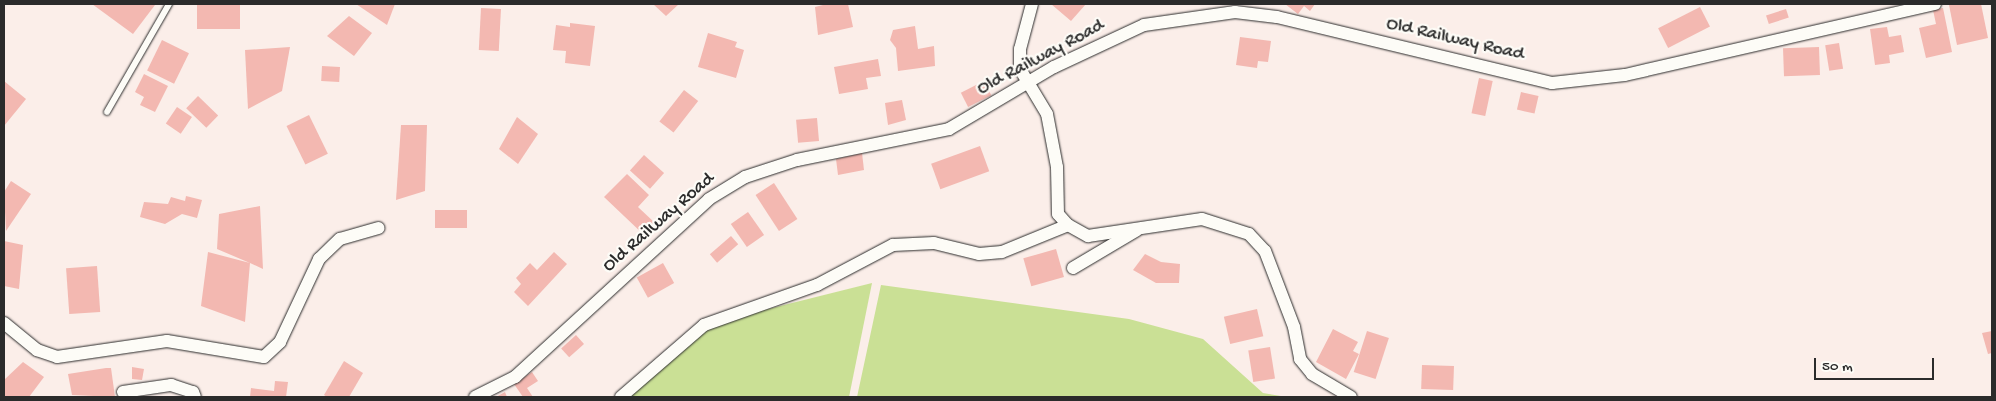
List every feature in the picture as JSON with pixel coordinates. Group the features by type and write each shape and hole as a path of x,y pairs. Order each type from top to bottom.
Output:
{"street":[{"path":"1032,4 1020,49 1020,69 1031,84 1047,114 1057,167 1058,214 1068,225 1088,236 1202,218 1249,234 1265,251 1294,327 1300,359 1312,374 1351,397"},
{"name":"Old Railway Road","path":"474,397 515,377 709,199 745,176 797,160 949,129 1031,84 1054,68 1144,26 1235,12 1278,17 1552,83 1625,75 1935,4"},
{"path":"621,397 704,325 816,285 892,245 934,243 978,254 1002,252 1068,225"},
{"path":"1073,268 1144,226"},
{"path":"4,323 37,350 57,357 167,341 264,357 280,342 319,259 340,239 378,228"},
{"path":"123,392 171,385 193,392 195,397"}],"lane":[{"path":"107,112 169,4"}],"green space":[{"path":"872,283 849,397 621,397 704,325"},
{"path":"881,285 1129,319 1203,339 1263,393 1287,397 857,397"}],"building":[{"path":"92,4 153,4 155,5 133,34"},
{"path":"197,4 240,4 240,29 197,29"},
{"path":"356,4 395,4 387,25"},
{"path":"653,4 679,4 666,16"},
{"path":"827,4 848,4 853,27 818,35 815,7"},
{"path":"1051,4 1086,4 1071,21"},
{"path":"1285,4 1315,4 1310,11 1304,6 1298,14"},
{"path":"1981,4 1988,38 1957,45 1949,5"},
{"path":"1700,7 1710,27 1668,48 1658,28"},
{"path":"481,8 501,9 499,51 479,50"},
{"path":"1943,8 1952,52 1926,58 1919,28 1936,24 1933,10"},
{"path":"1786,9 1789,18 1769,24 1766,15"},
{"path":"349,16 372,33 354,56 327,36"},
{"path":"570,23 595,26 590,66 565,63 566,51 553,50 556,25 570,27"},
{"path":"915,26 918,49 934,46 935,66 898,71 896,48 890,40 893,30"},
{"path":"1887,27 1889,37 1901,35 1904,52 1889,55 1890,63 1875,65 1870,29"},
{"path":"708,33 737,42 735,47 744,50 736,78 698,67"},
{"path":"1240,37 1271,41 1268,62 1258,61 1257,68 1236,65"},
{"path":"162,40 189,53 174,84 147,71"},
{"path":"1839,43 1843,69 1829,71 1825,45"},
{"path":"290,47 282,91 248,109 245,50"},
{"path":"1819,47 1820,75 1784,76 1783,48"},
{"path":"878,59 881,76 866,78 868,89 839,94 834,67"},
{"path":"322,66 340,67 339,82 321,81"},
{"path":"144,74 168,86 155,112 140,105 144,97 135,92"},
{"path":"1479,78 1493,81 1485,116 1472,113"},
{"path":"4,81 26,99 4,126"},
{"path":"984,81 991,95 968,107 961,93"},
{"path":"684,90 698,101 674,133 659,122"},
{"path":"1521,92 1539,96 1534,114 1517,110"},
{"path":"198,96 218,115 206,128 186,108"},
{"path":"902,100 906,120 888,125 885,103"},
{"path":"177,107 192,117 181,134 166,124"},
{"path":"309,115 328,154 305,165 287,126"},
{"path":"517,117 538,134 518,164 499,149"},
{"path":"817,118 819,141 798,143 796,120"},
{"path":"401,125 427,125 425,191 396,200"},
{"path":"980,146 989,171 940,189 931,164"},
{"path":"862,153 864,170 838,175 836,159"},
{"path":"644,155 664,173 650,189 630,171"},
{"path":"627,174 649,195 638,207 655,223 644,235 604,197"},
{"path":"11,181 31,194 6,231 4,192"},
{"path":"774,183 797,219 779,231 756,195"},
{"path":"186,196 202,200 197,218 182,214 165,224 140,217 144,202 168,204 171,197 185,201"},
{"path":"260,206 263,269 217,249 219,214"},
{"path":"435,210 467,210 467,228 435,228"},
{"path":"748,212 764,235 747,247 731,224"},
{"path":"731,236 738,244 717,263 710,254"},
{"path":"4,241 23,245 19,289 4,286"},
{"path":"1056,249 1064,277 1031,286 1023,258"},
{"path":"208,252 250,263 245,322 201,306"},
{"path":"554,252 567,264 528,306 514,292 521,284 516,278 530,263 537,270"},
{"path":"1145,254 1161,262 1180,264 1179,283 1156,283 1133,270"},
{"path":"663,263 674,283 648,298 637,278"},
{"path":"97,266 100,312 69,314 66,268"},
{"path":"1257,309 1263,336 1230,344 1224,317"},
{"path":"1333,329 1358,342 1353,351 1359,354 1346,379 1316,362"},
{"path":"1367,331 1389,338 1376,379 1354,372"},
{"path":"1992,331 1992,353 1988,354 1982,333"},
{"path":"576,335 584,344 569,357 561,348"},
{"path":"1270,347 1275,379 1253,382 1248,350"},
{"path":"344,361 363,373 349,397 327,397 324,395"},
{"path":"23,362 44,377 29,397 4,397 4,380"},
{"path":"1422,365 1454,366 1453,390 1421,389"},
{"path":"132,367 144,369 142,380 132,379"},
{"path":"111,368 115,397 72,395 68,374"},
{"path":"532,372 538,381 527,388 533,397 523,397 514,384"},
{"path":"275,381 288,382 286,397 250,397 251,388 274,391"},
{"path":"505,392 507,397 496,397"}]}
